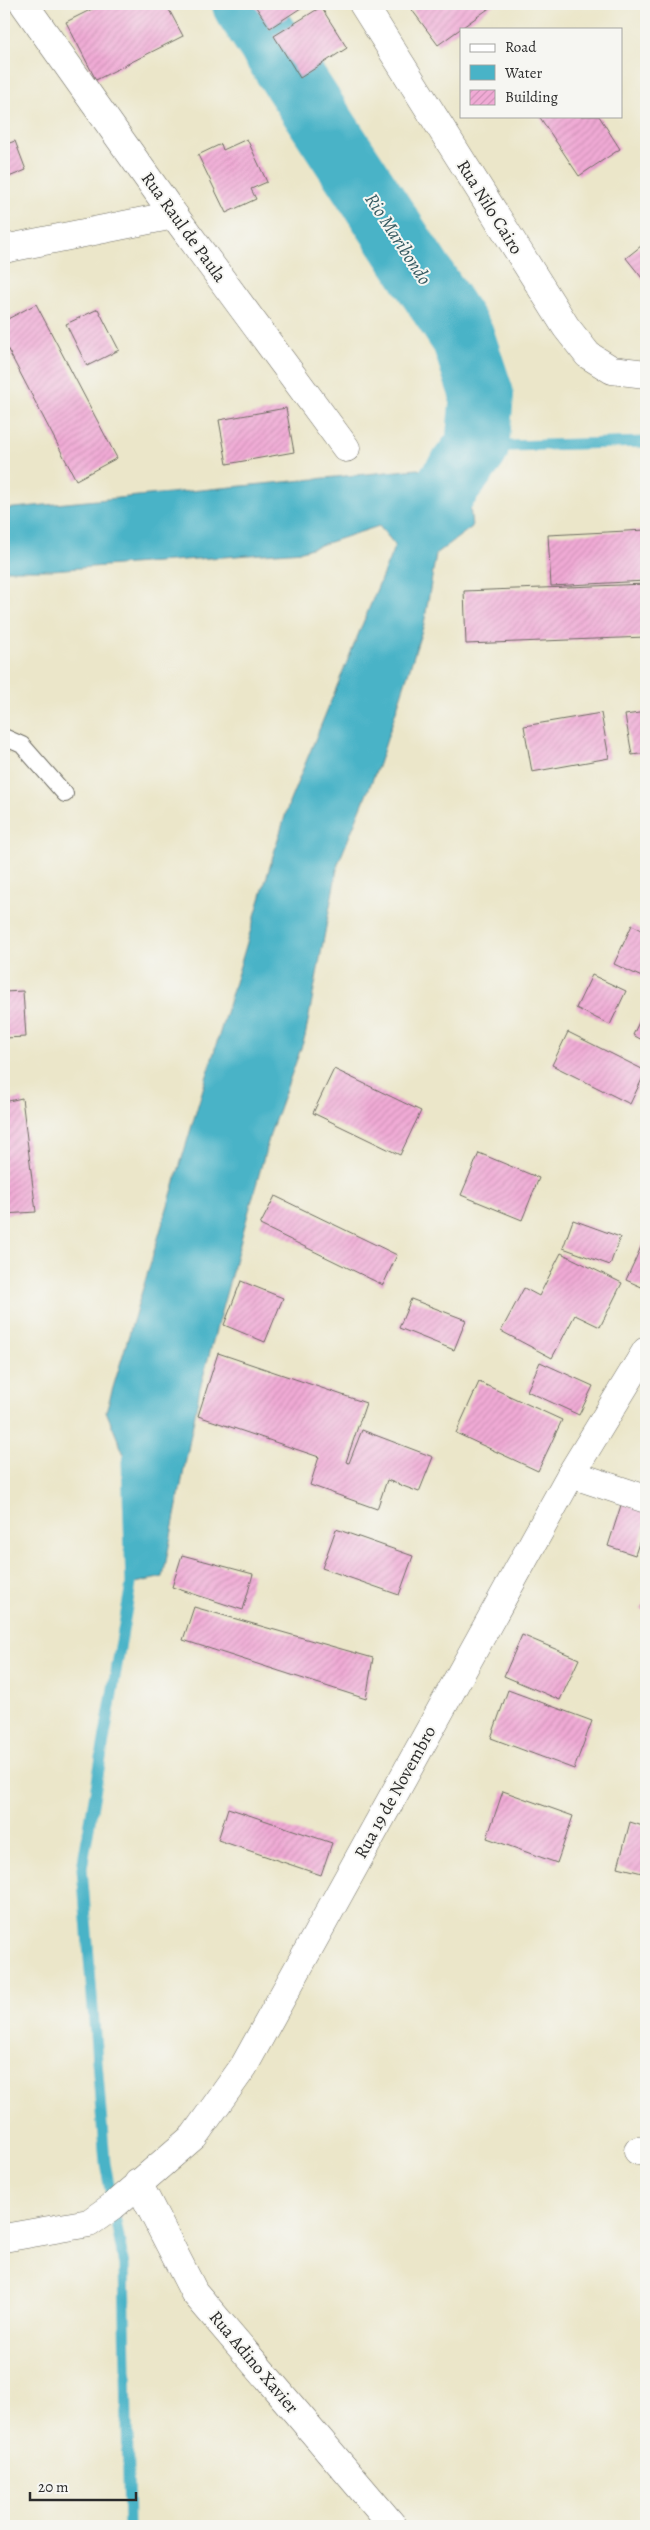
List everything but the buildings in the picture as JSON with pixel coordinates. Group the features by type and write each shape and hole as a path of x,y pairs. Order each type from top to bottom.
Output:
{"street":[{"name":"Rua Raul de Paula","path":"24,4 174,215 346,448"},
{"name":"Rua Nilo Cairo","path":"363,4 566,327 588,355 612,370 646,374"},
{"path":"4,249 174,215"},
{"name":"Rua 19 de Novembro","path":"4,2238 89,2223 113,2206 194,2136 244,2066 571,1474 646,1351"},
{"path":"571,1474 646,1499"},
{"name":"Rua Adino Xavier","path":"138,2183 194,2292 393,2526"}],"lane":[{"path":"4,737 22,745 65,794"}],"water":[{"path":"418,469 447,487 470,506 472,527 436,554 424,624 379,764 338,864 305,1037 271,1131 200,1388 163,1577 131,1584 127,1462 106,1411 289,803 395,545 379,526 302,551 52,570 4,570 4,509"}],"waterway":[{"name":"Rio Maribondo","path":"244,4 463,338 482,395 477,447 447,487"},
{"path":"477,447 646,442"},
{"path":"129,2526 124,2265 105,2163 82,1868 131,1584 127,1462 131,1451"}]}
